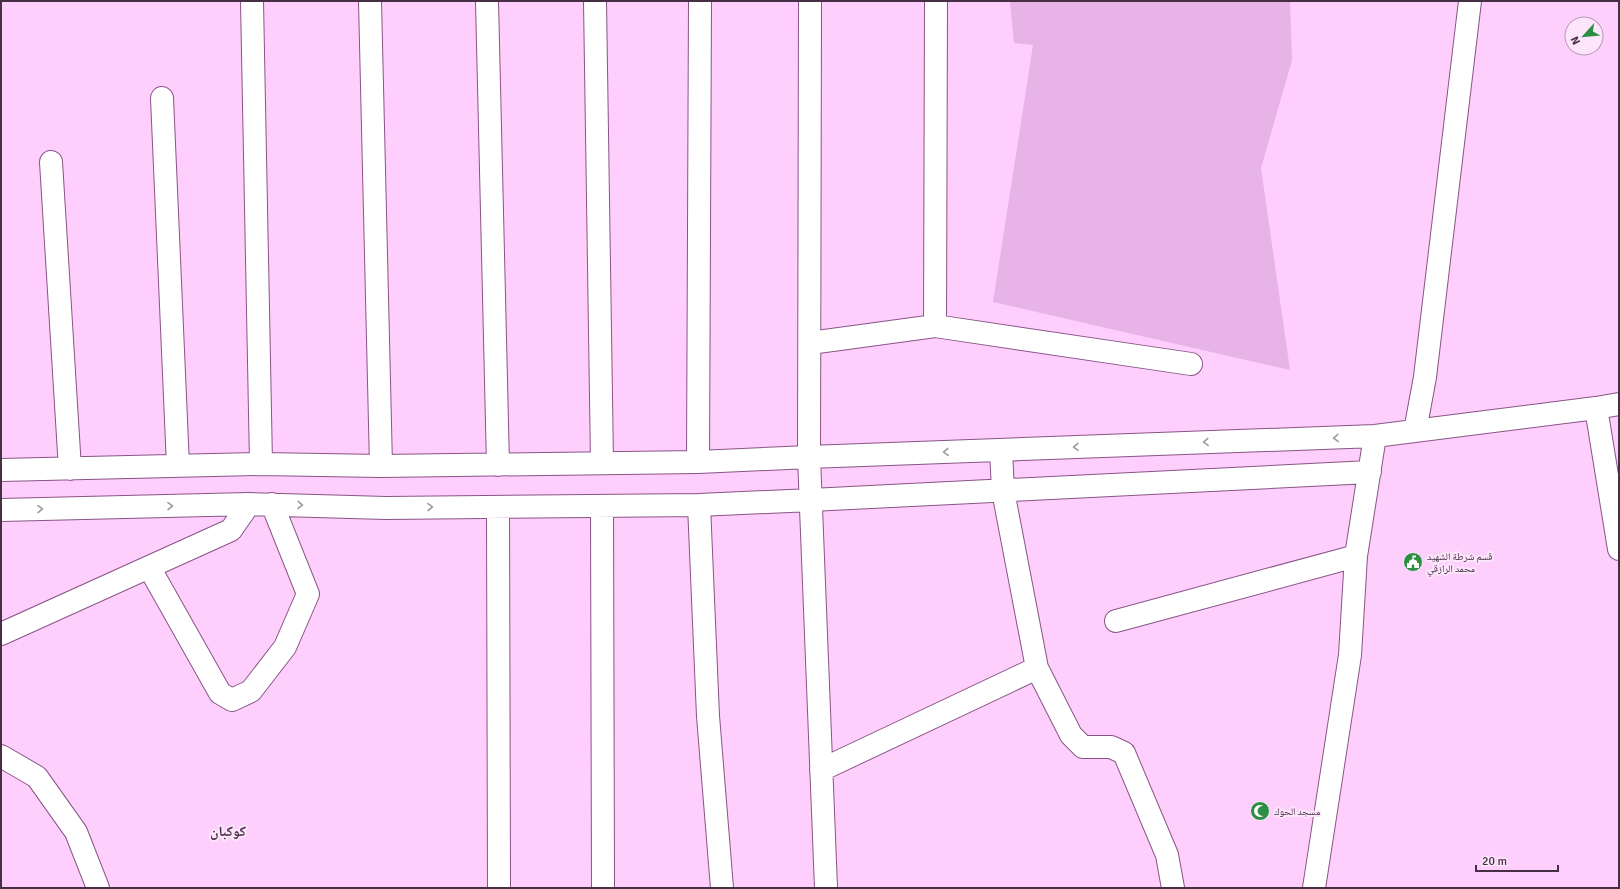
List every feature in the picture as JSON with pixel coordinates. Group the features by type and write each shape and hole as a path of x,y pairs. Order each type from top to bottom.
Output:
{"street":[{"path":"252,1 261,464"},
{"path":"370,1 381,466"},
{"path":"487,1 498,464"},
{"path":"595,1 602,463"},
{"path":"698,462 700,1"},
{"path":"810,1 809,457 826,888"},
{"path":"935,326 936,1"},
{"path":"1415,431 1425,377 1470,1"},
{"path":"162,98 178,466"},
{"path":"52,162 70,469"},
{"path":"810,343 935,326 1191,364"},
{"path":"1,470 261,464 381,466 698,462 1375,436 1619,404"},
{"path":"1596,408 1619,549"},
{"path":"1314,888 1350,656 1356,556 1375,436"},
{"path":"1001,450 1003,491 1037,668 1071,735 1083,747 1111,748 1124,753 1167,855 1173,888"},
{"path":"1,510 249,504 386,508 699,505 1370,472"},
{"path":"1,634 231,530 249,504"},
{"path":"149,567 220,694 232,700 251,691 285,647 308,594 272,504"},
{"path":"699,505 708,716 722,888"},
{"path":"498,506 499,888"},
{"path":"602,506 603,888"},
{"path":"1116,621 1356,556"},
{"path":"821,770 1037,668"},
{"path":"1,756 37,777 76,832 98,888"}],"shaded area":[{"path":"1010,1 1290,1 1292,60 1261,168 1290,370 993,302 1033,45 1014,43"}],"place":[{"name":"قسم شرطة الشهيد محمد الرازقي","path":"1413,562"},
{"name":"مسجد الحوك","path":"1260,811"}],"district":[{"name":"كوكبان","path":"228,831"}]}
